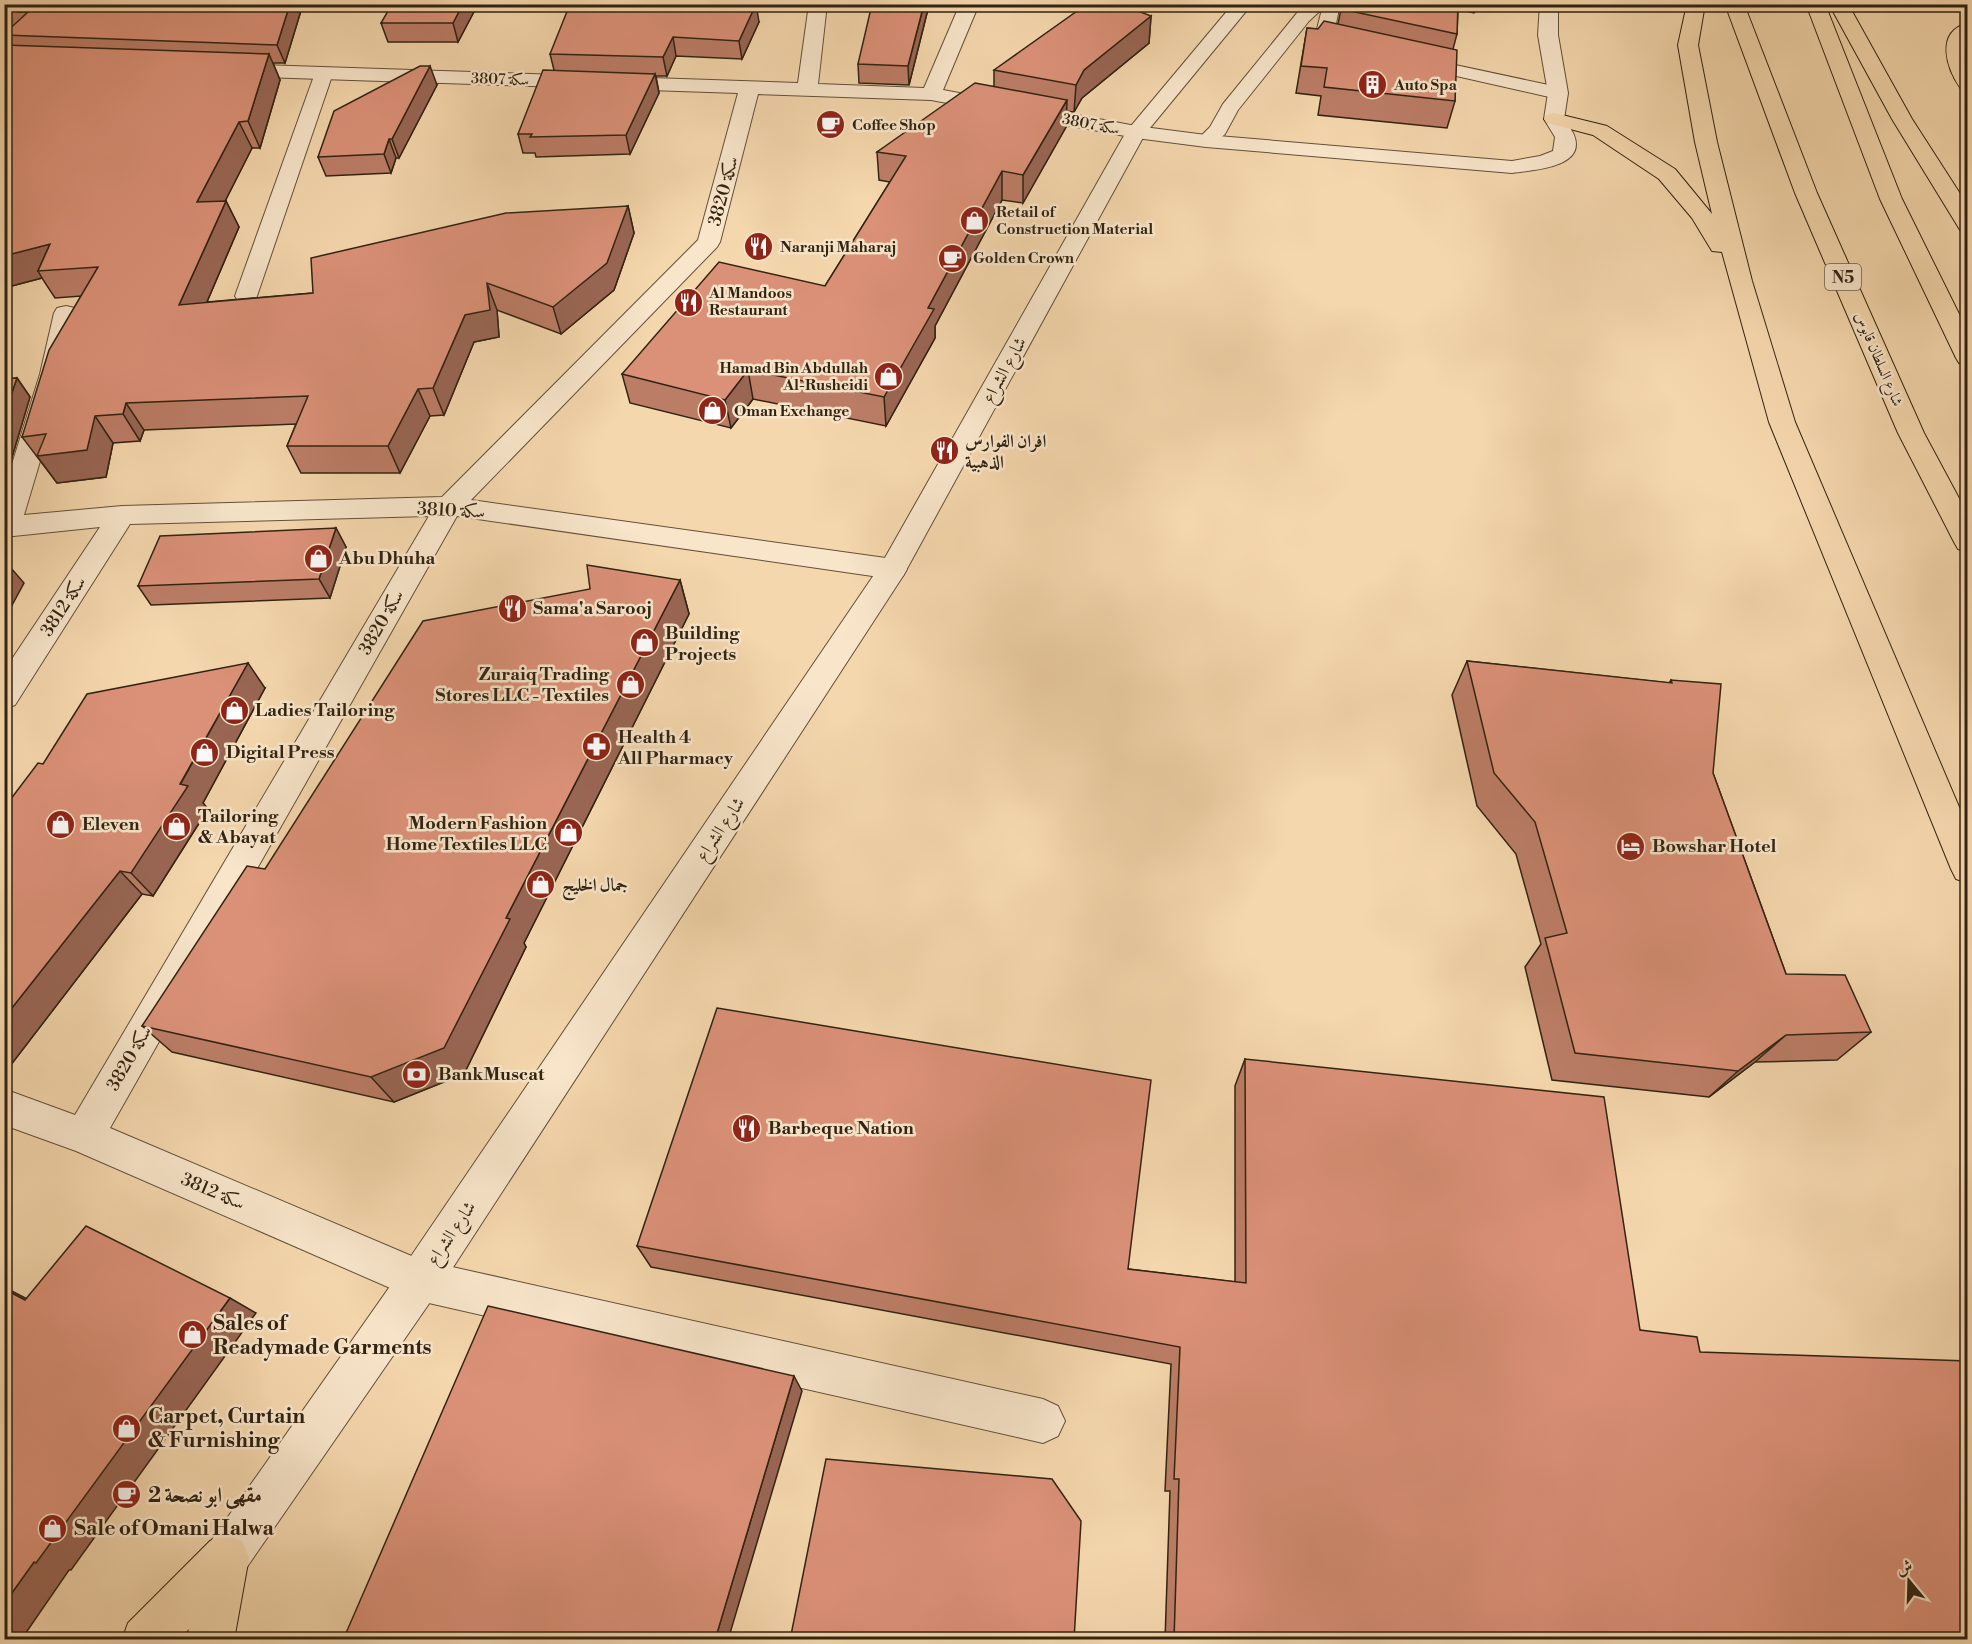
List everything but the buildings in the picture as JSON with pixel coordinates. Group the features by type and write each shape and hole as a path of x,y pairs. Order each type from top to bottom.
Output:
{"main road":[{"path":"1696,4 1688,45 1721,208 1782,422 1968,868"},
{"name":"شارع السلطان قابوس","path":"1734,4 1820,226 1911,433 1968,542"},
{"path":"1815,4 1891,199 1968,358"},
{"path":"1838,4 1902,119 1968,225"},
{"path":"1853,4 1867,58"},
{"path":"1968,28 1957,36 1953,50 1968,85"},
{"path":"1554,119 1600,130 1667,174 1702,215 1740,281"},
{"path":"145,1640 226,1557"},
{"path":"210,1640 226,1557"}],"street":[{"path":"807,89 818,4"},
{"path":"931,94 970,4"},
{"name":"شارع الشراع","path":"172,1640 226,1557 420,1280 893,569 1136,132 1243,4"},
{"path":"1549,4 1548,35 1558,93 1554,119"},
{"name":"سكة 3807","path":"206,69 931,94 1136,132 1206,141 1512,167 1545,162 1563,153 1565,137 1554,119"},
{"name":"سكة 3820","path":"84,1136 449,506 709,242 750,87"},
{"path":"6,527 53,374 66,313"},
{"name":"سكة 3810","path":"6,527 122,515 449,506 893,569"},
{"name":"سكة 3812","path":"4,697 122,515"},
{"name":"سكة 3812","path":"4,1107 84,1136 420,1280 1043,1420"}],"lane":[{"path":"1206,141 1218,130 1230,108 1303,17 1318,4"},
{"path":"1332,4 1323,41 1356,48"},
{"path":"1401,58 1558,93"},
{"path":"246,296 324,73"}],"place":[{"name":"Auto Spa","path":"1373,85"},
{"name":"Coffee Shop","path":"831,125"},
{"name":"Retail of Construction Material","path":"975,221"},
{"name":"Naranji Maharaj","path":"759,247"},
{"name":"Golden Crown","path":"952,258"},
{"name":"Al Mandoos Restaurant","path":"688,302"},
{"name":"Hamad Bin Abdullah Al-Rusheidi","path":"889,377"},
{"name":"Oman Exchange","path":"713,411"},
{"name":"افران الفوارس الذهبية","path":"944,451"},
{"name":"Abu Dhuha","path":"318,558"},
{"name":"Sama'a Sarooj","path":"512,608"},
{"name":"Building Projects","path":"644,643"},
{"name":"Zuraiq Trading Stores LLC - Textiles","path":"630,684"},
{"name":"Ladies Tailoring","path":"234,710"},
{"name":"Health 4 All Pharmacy","path":"597,747"},
{"name":"Digital Press","path":"205,752"},
{"name":"Eleven","path":"61,824"},
{"name":"Tailoring & Abayat","path":"177,826"},
{"name":"Modern Fashion Home Textiles LLC","path":"568,833"},
{"name":"Bowshar Hotel","path":"1631,846"},
{"name":"جمال الخليج","path":"541,885"},
{"name":"BankMuscat","path":"417,1074"},
{"name":"Barbeque Nation","path":"747,1128"},
{"name":"Sales of Readymade Garments","path":"192,1335"},
{"name":"Carpet, Curtain & Furnishing","path":"127,1428"},
{"name":"مقهى ابو نصحة 2","path":"127,1495"},
{"name":"Sale of Omani Halwa","path":"53,1528"}]}
